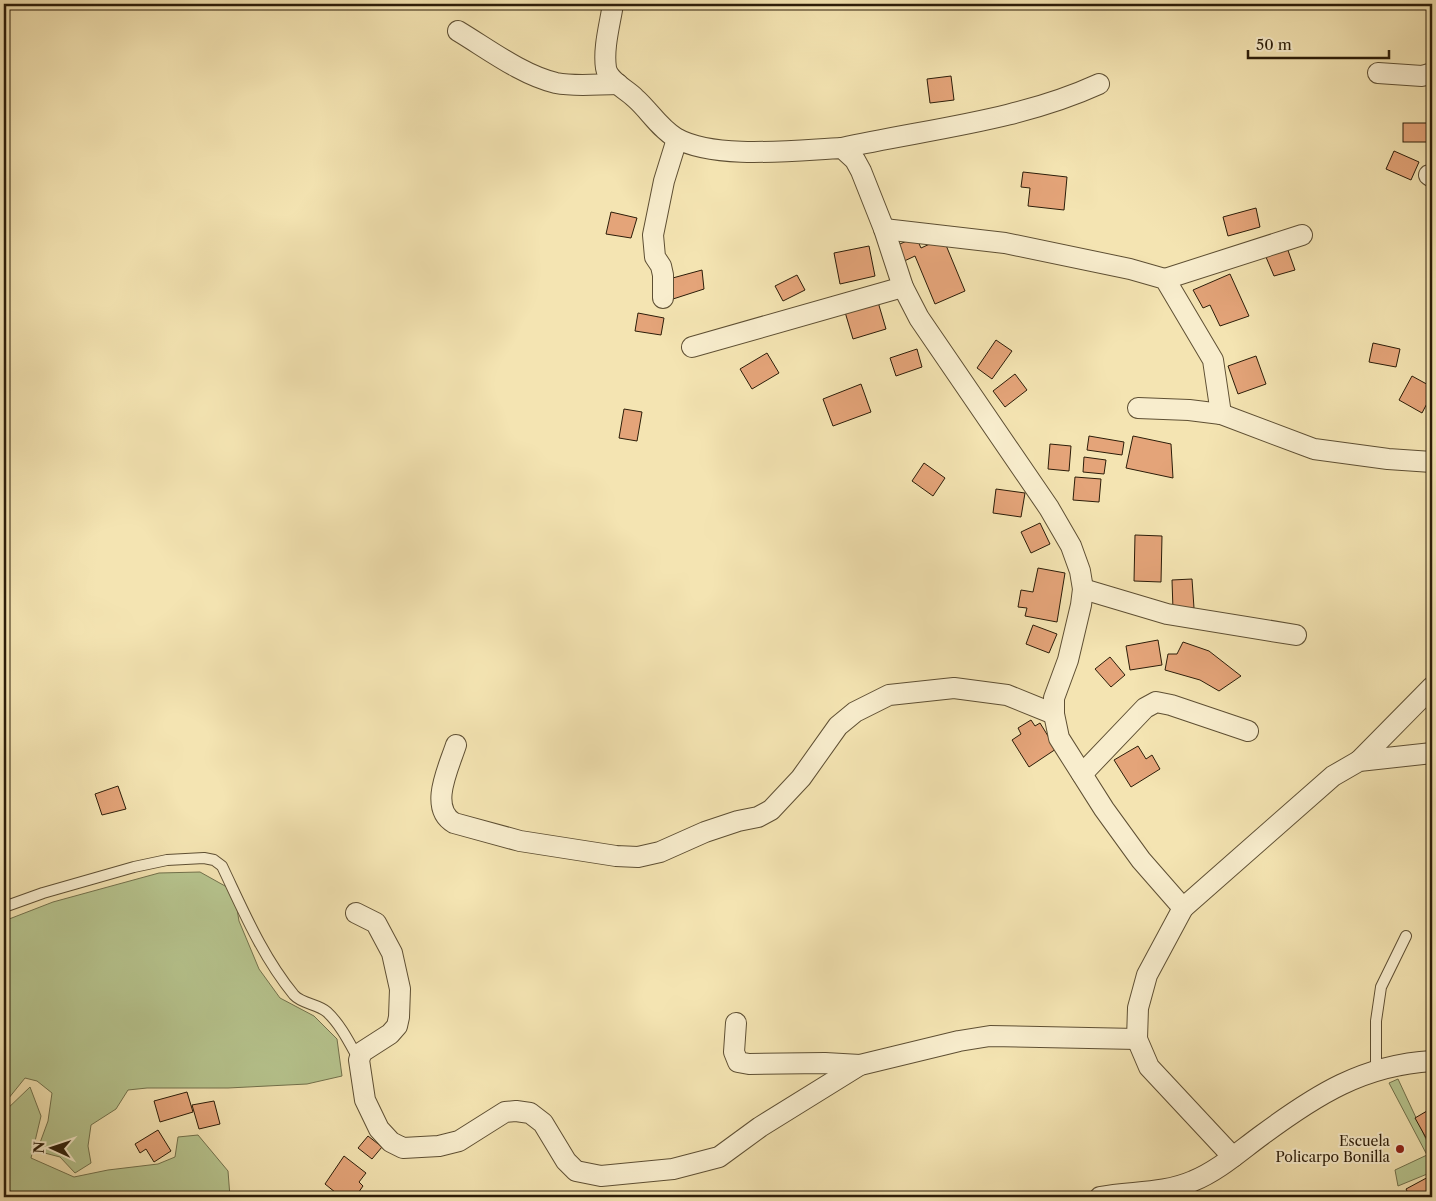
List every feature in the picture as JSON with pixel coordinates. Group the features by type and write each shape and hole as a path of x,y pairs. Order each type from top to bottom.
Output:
{"street":[{"path":"613,4 606,52 606,70 611,78 635,98 660,125 677,139 698,147 717,150 779,152 842,148 1008,115 1077,94 1099,84"},
{"path":"458,31 532,75 557,83 576,85 618,84"},
{"path":"1378,73 1422,76 1432,73"},
{"path":"664,298 663,275 661,266 655,257 653,235 664,181 677,139"},
{"path":"842,148 855,160 861,171 884,229 903,287 920,318 1049,508 1071,546 1080,571 1083,589 1068,660 1054,698 1054,714 1059,738 1104,809 1141,860 1183,908"},
{"path":"884,229 1005,243 1130,269 1164,279 1302,235"},
{"path":"1164,279 1213,360 1220,414"},
{"path":"692,347 903,287"},
{"path":"1138,408 1189,410 1220,414 1314,449 1388,459 1432,462"},
{"path":"1083,589 1167,614 1296,636"},
{"path":"1232,1157 1148,1067 1138,1040 1138,1008 1147,975 1183,908 1333,776 1360,761 1432,687"},
{"path":"456,746 440,796 446,818 520,841 616,856 638,857 660,852 705,832 758,816 771,810 801,778 838,726 855,712 889,695 954,688 1006,695 1054,714"},
{"path":"1082,774 1145,708 1156,702 1171,704 1248,731"},
{"path":"1360,761 1432,753"},
{"path":"356,913 376,923 392,954 400,989 397,1026 390,1034 362,1052 359,1060 365,1100 379,1129 392,1142 403,1148 439,1146 459,1140 506,1112 516,1111 530,1113 543,1123 566,1161 576,1171 601,1176 673,1168 719,1157 760,1127 860,1065"},
{"path":"736,1023 734,1052 738,1062 749,1064 825,1063 860,1065 959,1040 990,1036 1138,1040"},
{"path":"1100,1197 1170,1189 1194,1181 1330,1089 1376,1070 1408,1062 1432,1061"}],"lane":[{"path":"4,907 43,893 134,867 167,860 204,858 214,860 222,866 264,953 284,982 296,998 327,1012 344,1033 359,1060"},
{"path":"1376,1070 1376,1022 1381,987 1406,936"}],"green space":[{"path":"200,872 234,891 239,921 259,969 280,998 314,1016 337,1039 342,1076 307,1084 128,1090 116,1109 91,1125 88,1146 91,1163 75,1173 60,1157 37,1151 48,1121 52,1093 37,1081 25,1078 4,1104 4,921 53,902 159,873"},
{"path":"1398,1079 1432,1152 1432,1172 1398,1186 1395,1170 1427,1155 1389,1083"},
{"path":"30,1087 41,1116 31,1158 74,1177 108,1170 158,1164 175,1157 178,1137 198,1135 228,1171 230,1197 4,1197 4,1112"}],"building":[{"path":"951,76 954,100 930,103 927,79"},
{"path":"1403,123 1429,123 1429,142 1403,142"},
{"path":"1394,151 1419,162 1411,180 1386,169"},
{"path":"1023,172 1067,177 1064,210 1028,206 1030,188 1021,187"},
{"path":"1256,208 1260,227 1228,236 1223,217"},
{"path":"611,212 637,218 631,238 606,234"},
{"path":"916,237 921,248 943,238 965,291 935,304 915,256 900,263 893,247"},
{"path":"1285,242 1295,270 1274,276 1263,250"},
{"path":"869,246 875,276 840,284 834,253"},
{"path":"702,270 704,289 673,299 669,279"},
{"path":"1230,274 1249,316 1220,326 1210,305 1203,308 1193,290"},
{"path":"797,275 805,290 783,301 775,286"},
{"path":"878,302 886,329 853,339 845,312"},
{"path":"638,313 664,318 661,335 635,331"},
{"path":"996,340 1012,351 992,379 977,368"},
{"path":"1373,343 1400,349 1396,367 1369,362"},
{"path":"917,349 922,367 896,376 890,358"},
{"path":"767,353 779,373 752,389 740,369"},
{"path":"1256,356 1266,384 1238,394 1228,366"},
{"path":"1015,374 1027,390 1005,407 993,391"},
{"path":"1412,376 1432,387 1432,394 1422,413 1399,400"},
{"path":"861,384 871,412 833,426 823,399"},
{"path":"624,409 642,412 637,441 619,438"},
{"path":"1089,436 1124,442 1122,455 1087,450"},
{"path":"1133,436 1171,444 1173,478 1126,468"},
{"path":"1050,444 1071,446 1069,471 1048,469"},
{"path":"1084,457 1106,460 1104,474 1083,472"},
{"path":"924,463 945,478 933,496 912,481"},
{"path":"1075,477 1101,479 1099,502 1073,500"},
{"path":"996,489 1025,493 1021,517 993,513"},
{"path":"1040,523 1050,544 1031,553 1021,532"},
{"path":"1135,535 1162,536 1161,582 1134,581"},
{"path":"1038,568 1065,573 1057,622 1025,616 1027,608 1018,607 1021,590 1033,592"},
{"path":"1192,579 1194,608 1173,610 1172,580"},
{"path":"1033,625 1057,634 1049,653 1026,644"},
{"path":"1158,640 1162,665 1130,670 1126,646"},
{"path":"1183,642 1209,651 1241,676 1219,691 1200,680 1165,670 1168,654 1177,654"},
{"path":"1110,657 1125,675 1111,687 1095,669"},
{"path":"1031,720 1035,726 1040,723 1056,749 1029,767 1012,740 1021,734 1018,728"},
{"path":"1138,746 1146,759 1152,755 1160,769 1131,787 1114,760"},
{"path":"118,786 126,809 102,815 95,794"},
{"path":"187,1092 193,1112 160,1122 154,1101"},
{"path":"214,1101 220,1124 199,1129 192,1105"},
{"path":"1432,1108 1432,1144 1430,1145 1415,1118"},
{"path":"158,1130 171,1151 154,1162 146,1149 140,1153 135,1144"},
{"path":"368,1136 382,1147 372,1159 358,1148"},
{"path":"344,1156 366,1173 359,1182 363,1186 356,1196 352,1193 347,1197 341,1197 325,1184"},
{"path":"1432,1175 1432,1197 1410,1197 1406,1189"}],"waterway":[{"path":"4,1189 14,1197"}],"place":[{"name":"Escuela Policarpo Bonilla","path":"1400,1149"}]}
